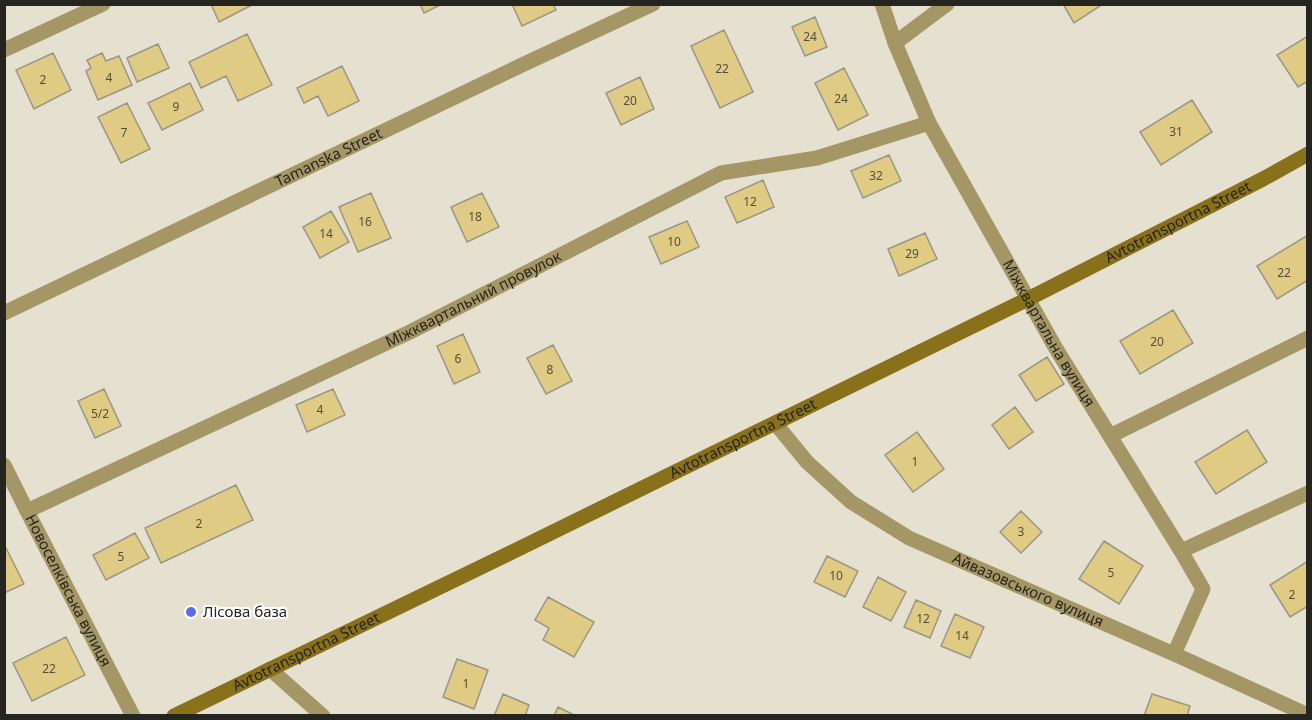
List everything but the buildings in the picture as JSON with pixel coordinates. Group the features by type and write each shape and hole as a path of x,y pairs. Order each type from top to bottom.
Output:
{"main road":[{"name":"Avtotransportna Street","path":"174,716 1028,299 1308,154"}],"street":[{"path":"4,50 103,4"},
{"name":"Tamanska Street","path":"4,313 522,64 653,4"},
{"name":"Міжквартальна вулиця","path":"882,4 895,43 929,123 1055,347 1203,589 1174,654"},
{"path":"895,43 947,4"},
{"name":"Міжквартальний провулок","path":"27,511 410,332 721,173 817,158 929,123"},
{"path":"1110,436 1308,338"},
{"name":"Айвазовського вулиця","path":"776,423 807,462 851,502 909,538 1308,715"},
{"name":"Новоселківська вулиця","path":"4,465 133,716"},
{"path":"1181,551 1308,493"},
{"path":"270,669 323,716"}],"place":[{"name":"Лісова база","path":"191,612"}]}
